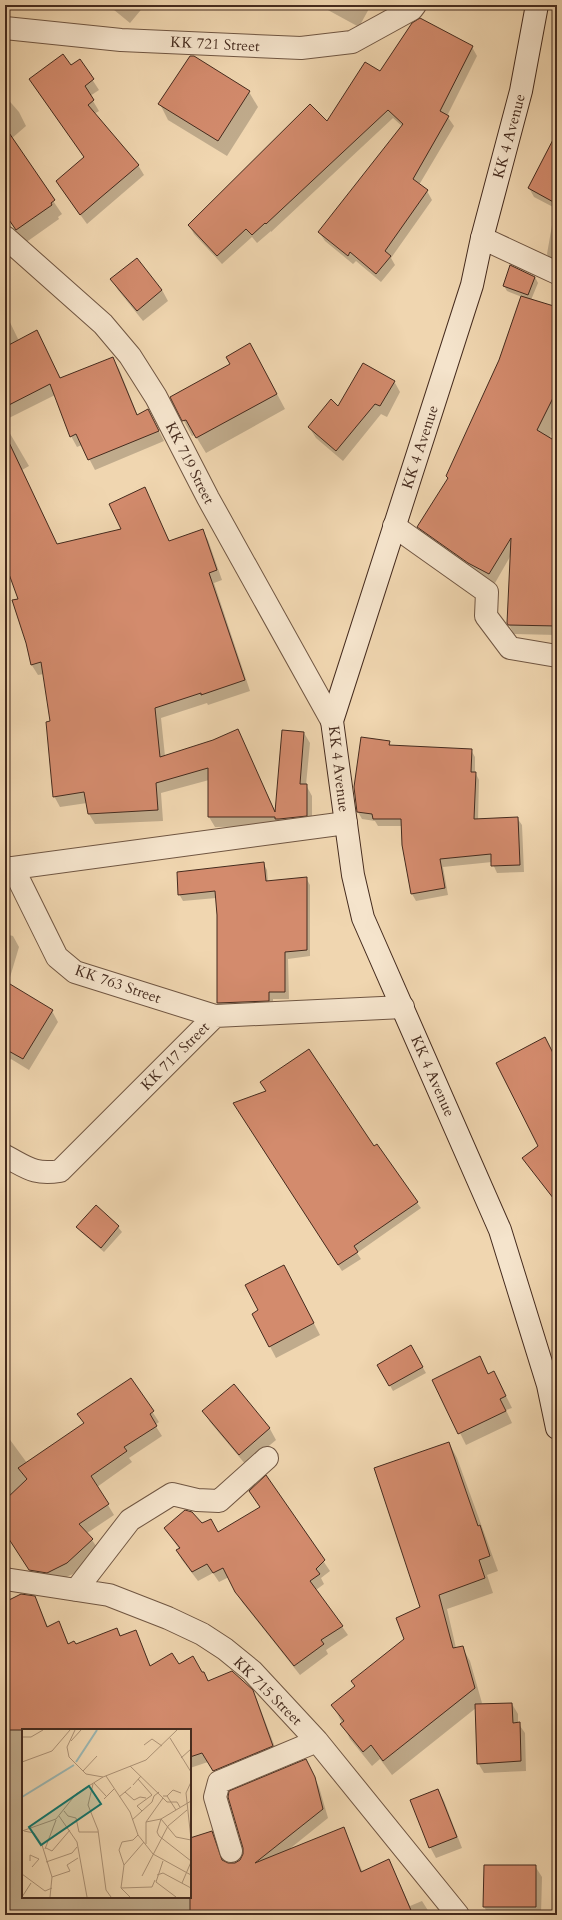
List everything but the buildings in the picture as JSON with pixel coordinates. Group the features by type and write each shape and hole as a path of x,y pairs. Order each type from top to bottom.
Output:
{"street":[{"name":"KK 721 Street","path":"5,28 122,40 301,48 352,42 412,9 415,5"},
{"name":"KK 4 Avenue","path":"537,5 521,91 482,238 472,285 332,722 353,875 363,918 500,1230 548,1385 557,1428"},
{"name":"KK 719 Street","path":"5,237 103,324 130,356 156,398 208,498 332,722"},
{"path":"482,238 557,273"},
{"path":"394,526 487,592 486,616 510,648 557,656"},
{"path":"9,868 346,823"},
{"name":"KK 763 Street","path":"9,868 57,957 75,972 215,1016"},
{"name":"KK 717 Street","path":"5,1156 42,1174 60,1171 215,1016 403,1007"},
{"path":"76,1590 130,1520 172,1494 197,1500 219,1501 267,1458"},
{"name":"KK 715 Street","path":"5,1579 109,1594 168,1618 202,1634 225,1649 252,1672 317,1740 458,1915"},
{"path":"231,1851 215,1796 219,1782 317,1740"}]}
